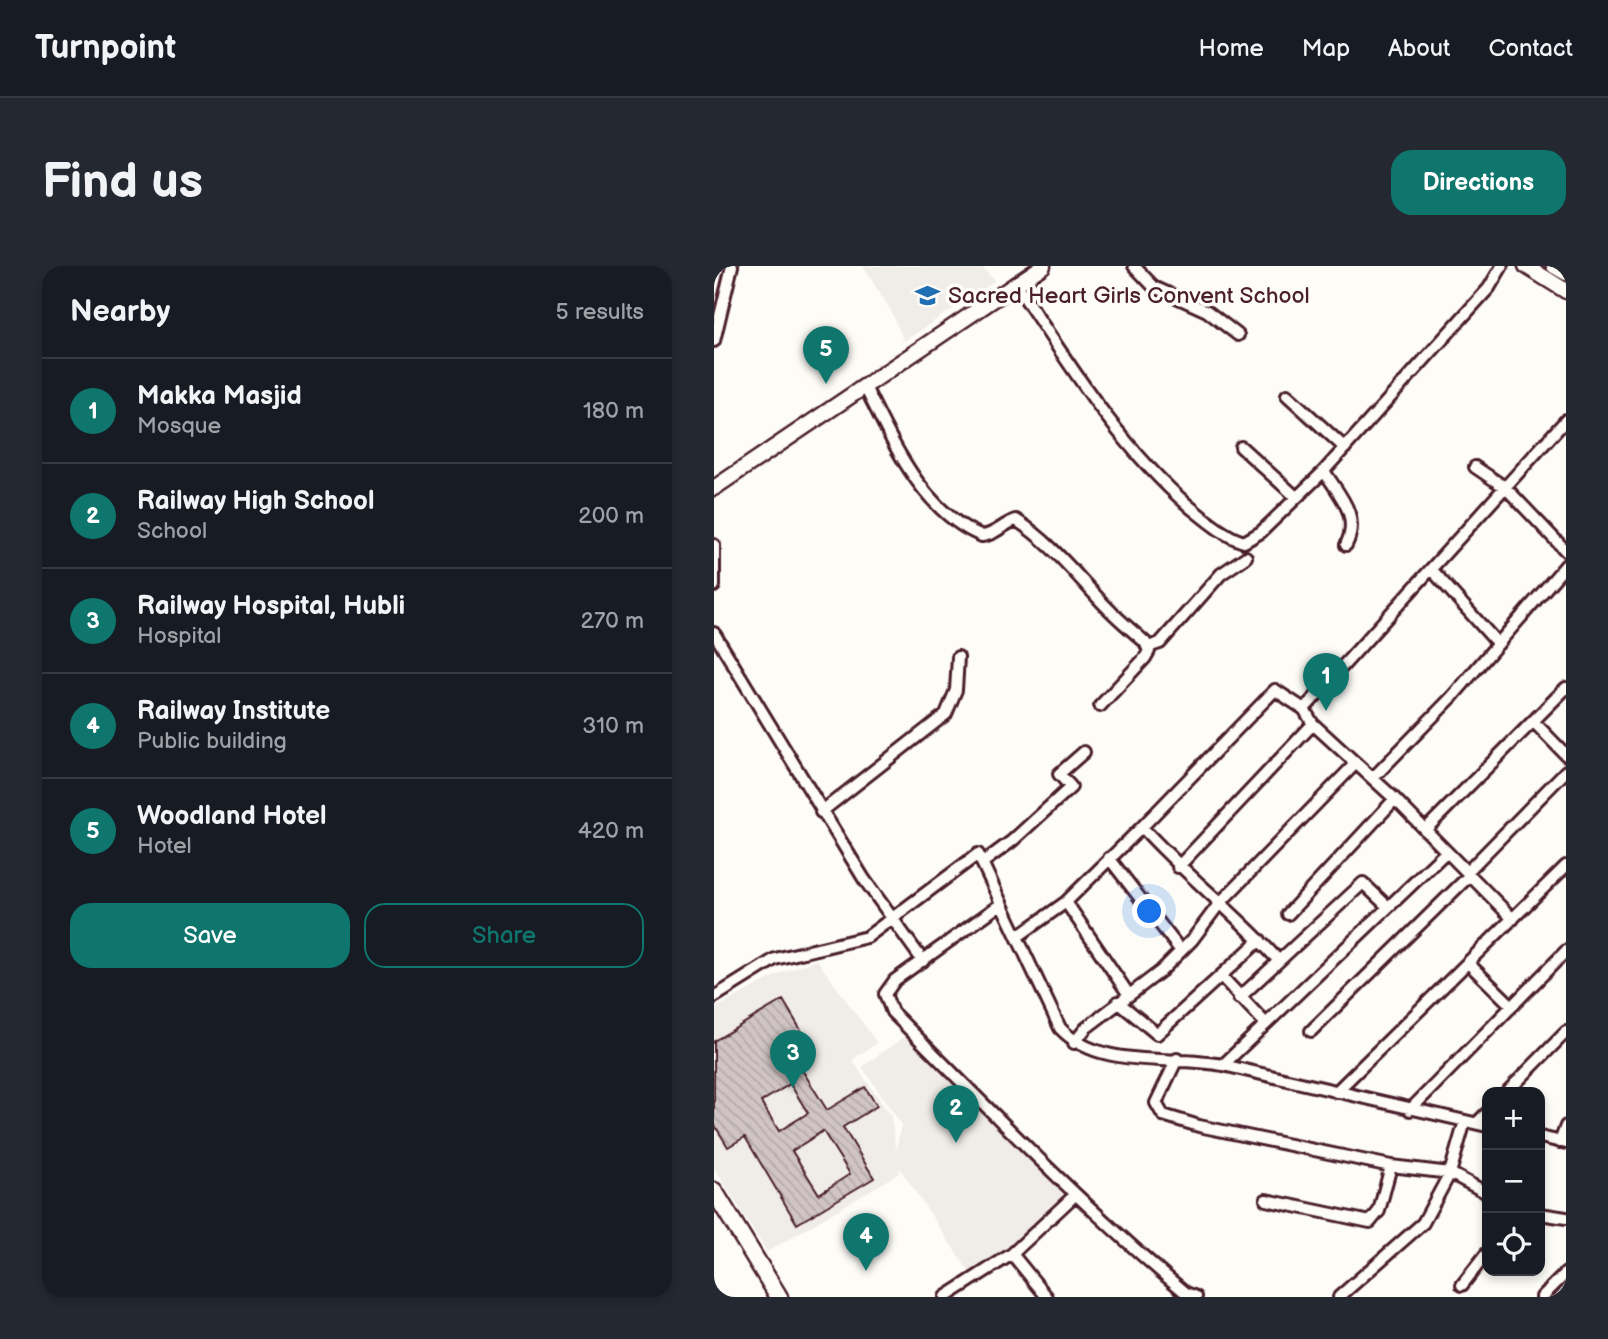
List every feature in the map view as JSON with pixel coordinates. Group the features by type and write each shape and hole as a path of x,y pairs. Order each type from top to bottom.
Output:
{"highway":[{"path":"714,1191 779,1297"},
{"path":"714,1211 767,1297"}],"main road":[{"path":"714,488 1043,266"},
{"path":"1526,266 1566,291"},
{"path":"1554,266 1566,273"}],"street":[{"path":"714,341 732,266"},
{"path":"1134,266 1154,287 1207,311 1238,335"},
{"path":"1015,283 1122,440 1160,482 1204,519 1244,542 1261,532 1324,471 1489,288 1502,266"},
{"path":"864,387 905,464 938,505 982,536 991,535 1006,523 1016,520 1070,564 1147,647"},
{"path":"1287,395 1345,448"},
{"path":"1304,709 1566,420"},
{"path":"1557,430 1566,438"},
{"path":"1241,447 1296,497"},
{"path":"1475,467 1506,488 1566,551"},
{"path":"1324,471 1352,521 1352,533 1346,545"},
{"path":"714,545 714,586"},
{"path":"1147,647 1160,643 1221,574 1246,557"},
{"path":"1373,778 1498,644 1566,565"},
{"path":"1432,570 1498,644"},
{"path":"714,633 821,812 891,918 923,961"},
{"path":"1100,706 1145,658 1147,647"},
{"path":"821,812 946,714 956,690 958,657"},
{"path":"1425,830 1566,688"},
{"path":"1017,937 1066,902 1275,690 1304,709 1313,724 1395,799 1513,919"},
{"path":"1533,721 1566,755"},
{"path":"1178,867 1313,724"},
{"path":"982,863 1012,841 1071,787 1059,774 1084,752"},
{"path":"1074,1043 1086,1028 1181,951 1219,904 1356,763"},
{"path":"1311,1031 1469,874 1566,771"},
{"path":"1288,914 1395,799"},
{"path":"1142,827 1178,867 1260,940 1279,961"},
{"path":"1223,1065 1446,852"},
{"path":"714,997 775,959 867,937 978,854 1060,1028 1074,1043 1103,1055 1177,1059 1223,1065 1410,1110 1482,1124"},
{"path":"1109,858 1181,951"},
{"path":"1336,1092 1566,866"},
{"path":"1238,998 1363,883 1388,907"},
{"path":"1066,902 1129,995"},
{"path":"1001,904 888,986 885,994 892,1012 1075,1195 1186,1293 1196,1297"},
{"path":"1118,1002 1157,1034 1260,940"},
{"path":"1410,1110 1566,951"},
{"path":"1468,964 1512,1006"},
{"path":"1221,976 1238,998 1266,1024"},
{"path":"1512,1087 1566,1032"},
{"path":"1177,1059 1156,1103 1163,1115 1199,1126 1391,1166 1450,1172 1482,1190"},
{"path":"1339,1297 1423,1223 1450,1172 1465,1121"},
{"path":"1545,1138 1563,1142 1566,1126"},
{"path":"1266,1200 1370,1222 1379,1211 1391,1166"},
{"path":"945,1297 1012,1254 1075,1195"},
{"path":"1545,1215 1566,1218"},
{"path":"1012,1254 1047,1297"},
{"path":"1462,1285 1482,1260"},
{"path":"1542,1297 1566,1273"}],"shaded area":[{"name":"Sacred Heart Girls Convent School","path":"863,266 981,266 995,281 904,341 890,309"},
{"path":"817,960 877,1043 852,1060 891,1116 896,1151 901,1124 862,1067 909,1033 1066,1195 1008,1249 970,1273 899,1167 899,1173 767,1252 714,1168 714,1009 781,973"}],"building":[{"path":"783,1000 811,1047 794,1057 827,1110 865,1087 877,1106 843,1127 874,1178 797,1224 745,1137 728,1147 714,1124 714,1041","holes":["790,1084 808,1113 779,1131 761,1102","823,1131 850,1174 819,1194 792,1151"]}],"place":[{"name":"Sacred Heart Girls Convent School","path":"928,295"},
{"name":"Woodland Hotel","path":"826,384"},
{"name":"Makka Masjid","path":"1326,711"},
{"name":"Railway Hospital, Hubli","path":"793,1088"},
{"name":"Railway High School","path":"956,1143"},
{"name":"Railway Institute","path":"866,1271"}]}
